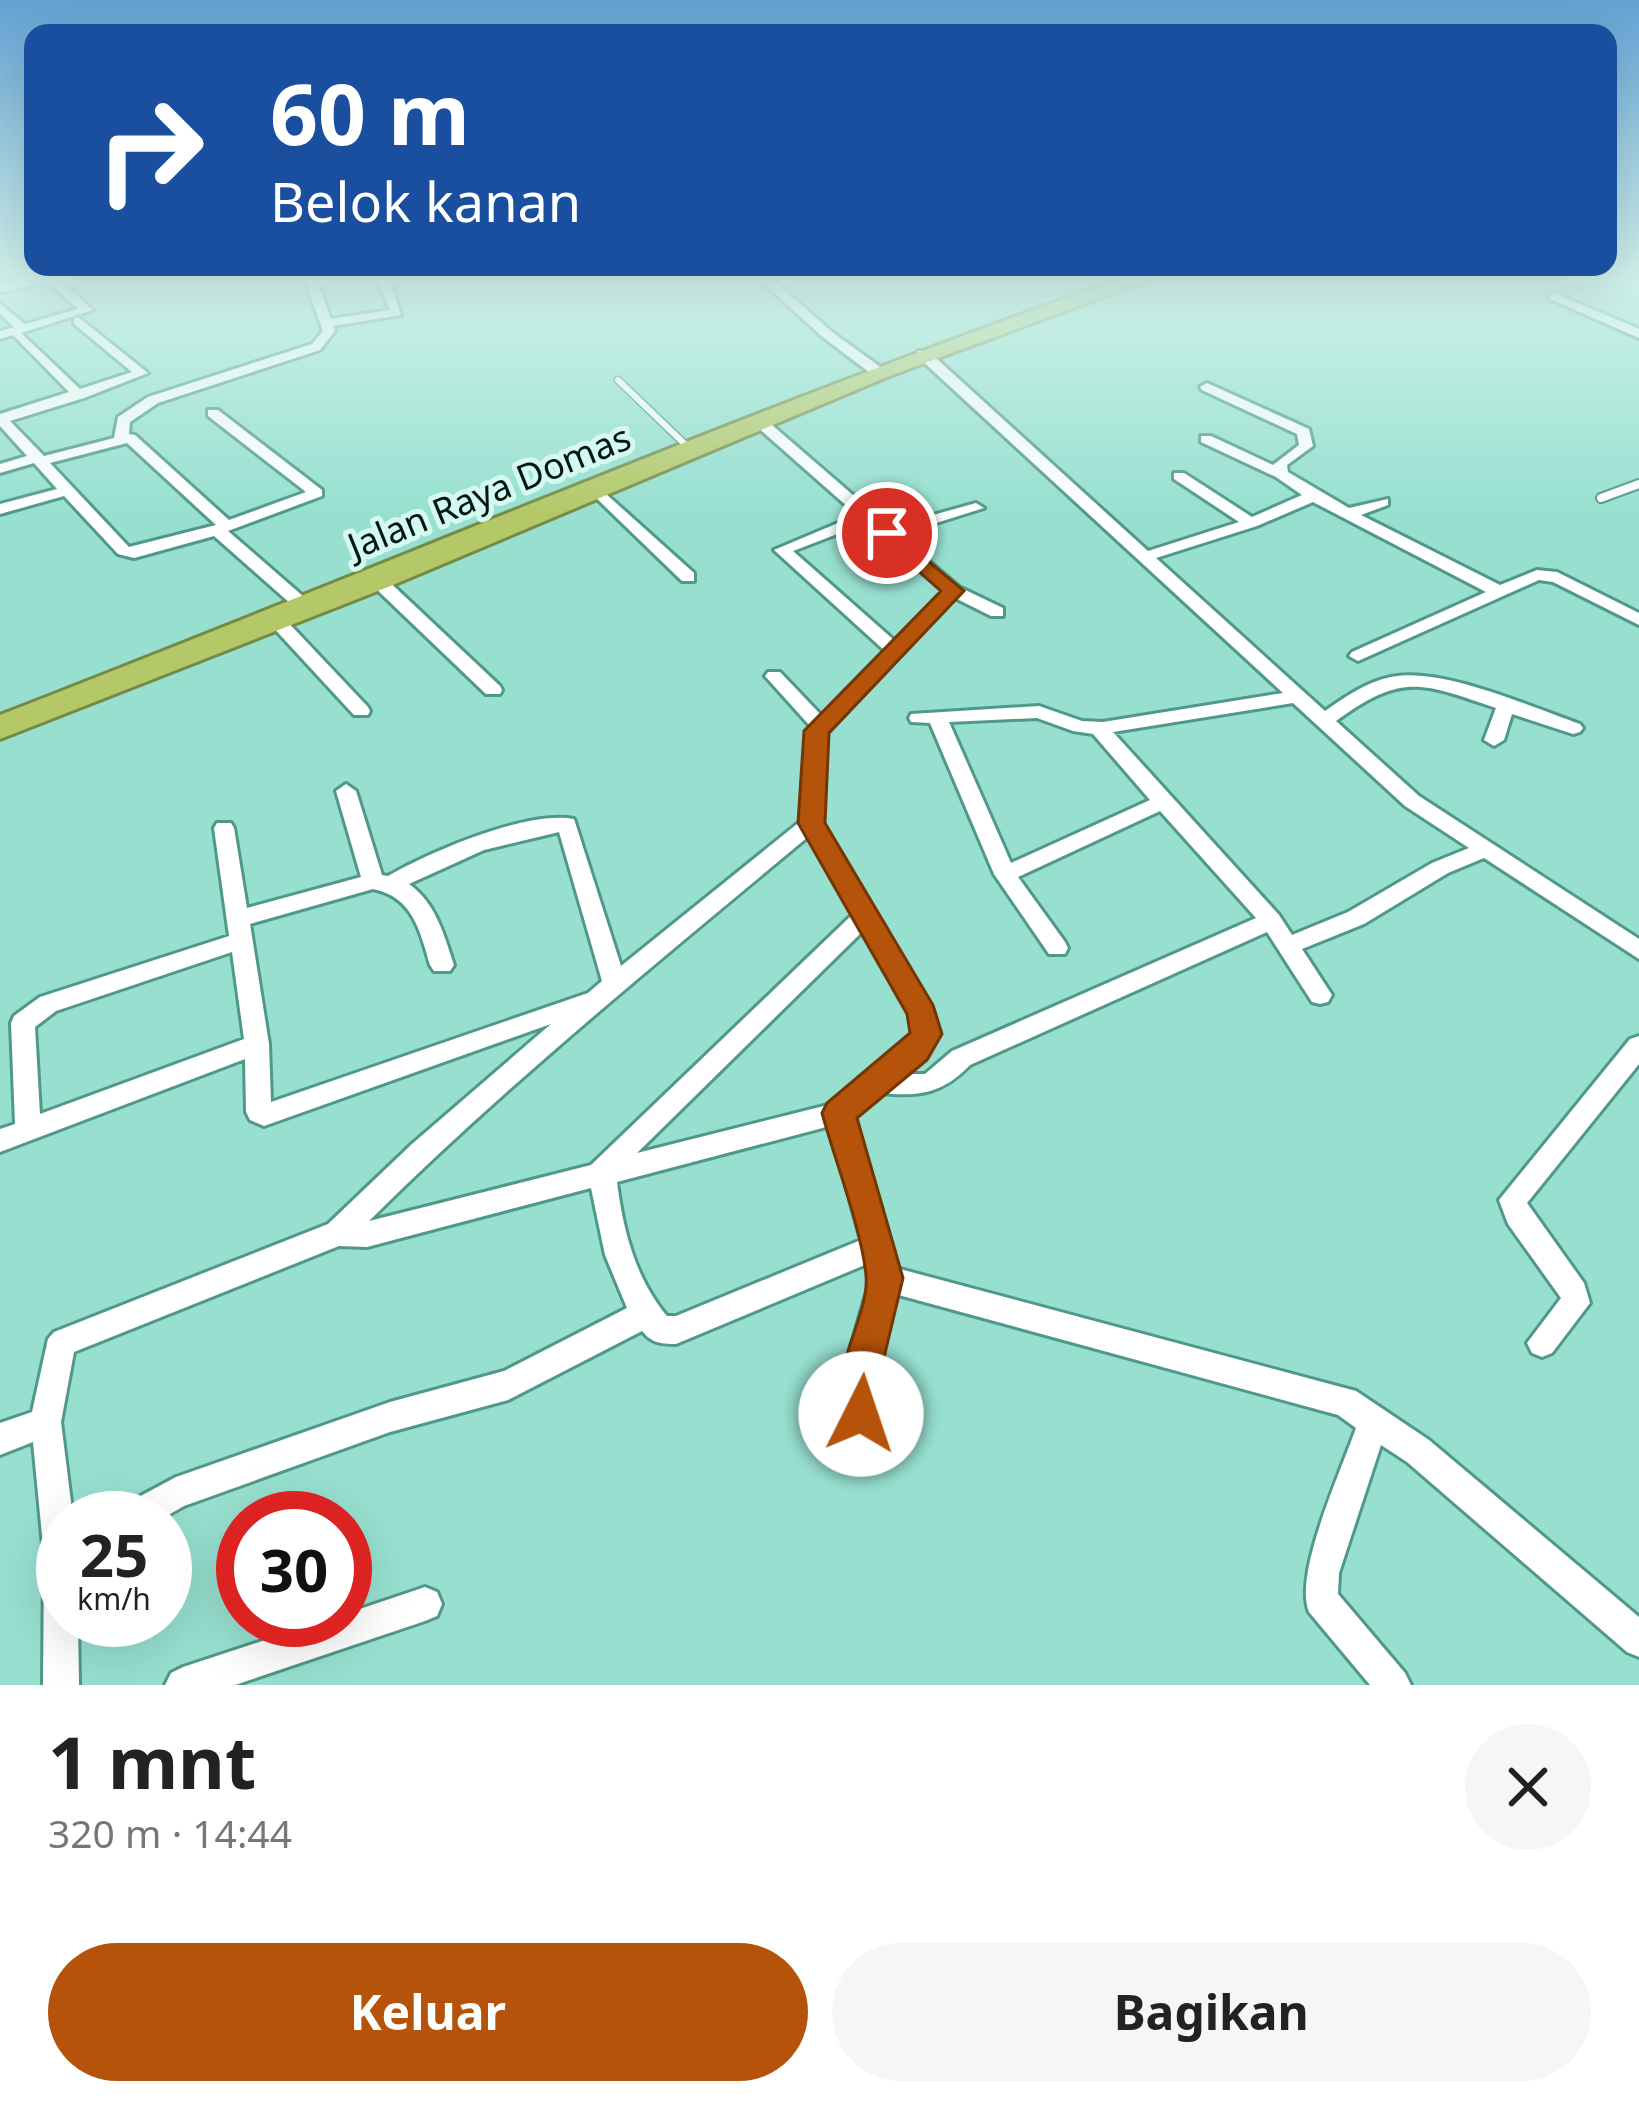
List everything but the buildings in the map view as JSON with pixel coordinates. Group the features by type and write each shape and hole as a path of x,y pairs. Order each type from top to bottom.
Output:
{"highway":[{"name":"Jalan Raya Domas","path":"0,728 377,580 916,357"}],"street":[{"path":"44,357 79,395"},
{"path":"121,357 141,373 2,424 124,551 147,552 222,529 317,490 212,413"},
{"path":"121,439 123,420 133,410 291,357"},
{"path":"857,357 878,372"},
{"path":"926,357 1412,801 1639,950"},
{"path":"1207,387 1304,431 1306,446 1280,464 1281,474"},
{"path":"760,422 953,591 997,612"},
{"path":"0,469 130,438 306,608"},
{"path":"1207,440 1281,474 1313,496 1500,592"},
{"path":"1179,476 1251,524"},
{"path":"0,509 69,490"},
{"path":"596,490 688,577"},
{"path":"1147,556 1251,524 1313,496"},
{"path":"1348,514 1383,502"},
{"path":"887,533 976,508"},
{"path":"869,516 782,550 894,650"},
{"path":"1358,656 1537,574 1639,620"},
{"path":"377,580 493,690"},
{"path":"338,1233 367,1234 602,1170 839,1113 916,1051 926,1034 922,1013 812,823 820,725 953,591"},
{"path":"276,620 361,711"},
{"path":"774,676 820,725"},
{"path":"1323,722 1357,695 1402,676 1573,728"},
{"path":"1057,947 1005,874 928,717 1039,712 1080,727 1102,728 1299,696"},
{"path":"1494,740 1506,705"},
{"path":"1102,728 1103,735 1271,921 1320,995"},
{"path":"346,791 383,882"},
{"path":"1005,874 1163,802"},
{"path":"54,1491 46,1422 58,1349 64,1342 338,1233 421,1152 607,991 812,823"},
{"path":"28,1130 23,1023 28,1015 240,930 428,862 567,824 607,991"},
{"path":"224,828 257,1044 259,1112 272,1114 607,991"},
{"path":"1289,945 1356,918 1421,878 1487,849"},
{"path":"383,882 407,889 422,906 442,965"},
{"path":"602,1170 866,915"},
{"path":"879,1082 922,1087 941,1080 962,1058 1271,921"},
{"path":"0,1142 257,1044"},
{"path":"1542,1343 1576,1304 1574,1293 1517,1215 1514,1200 1639,1046"},
{"path":"839,1113 885,1278 862,1370 861,1414"},
{"path":"602,1170 618,1248 645,1314 660,1330 676,1330 878,1246"},
{"path":"885,1278 1345,1402 1418,1451 1639,1640"},
{"path":"179,1491 390,1418 508,1385 645,1314"},
{"path":"1374,1420 1322,1573 1322,1600 1393,1685"},
{"path":"0,1439 46,1422"},
{"path":"184,1685 425,1604"},
{"path":"61,1647 61,1685"}],"lane":[{"path":"618,380 691,450"},
{"path":"1600,498 1639,484"}],"route":[{"path":"861,1414 862,1370 885,1278 839,1113 916,1051 926,1034 922,1013 812,823 817,731 953,591 887,533"}]}
